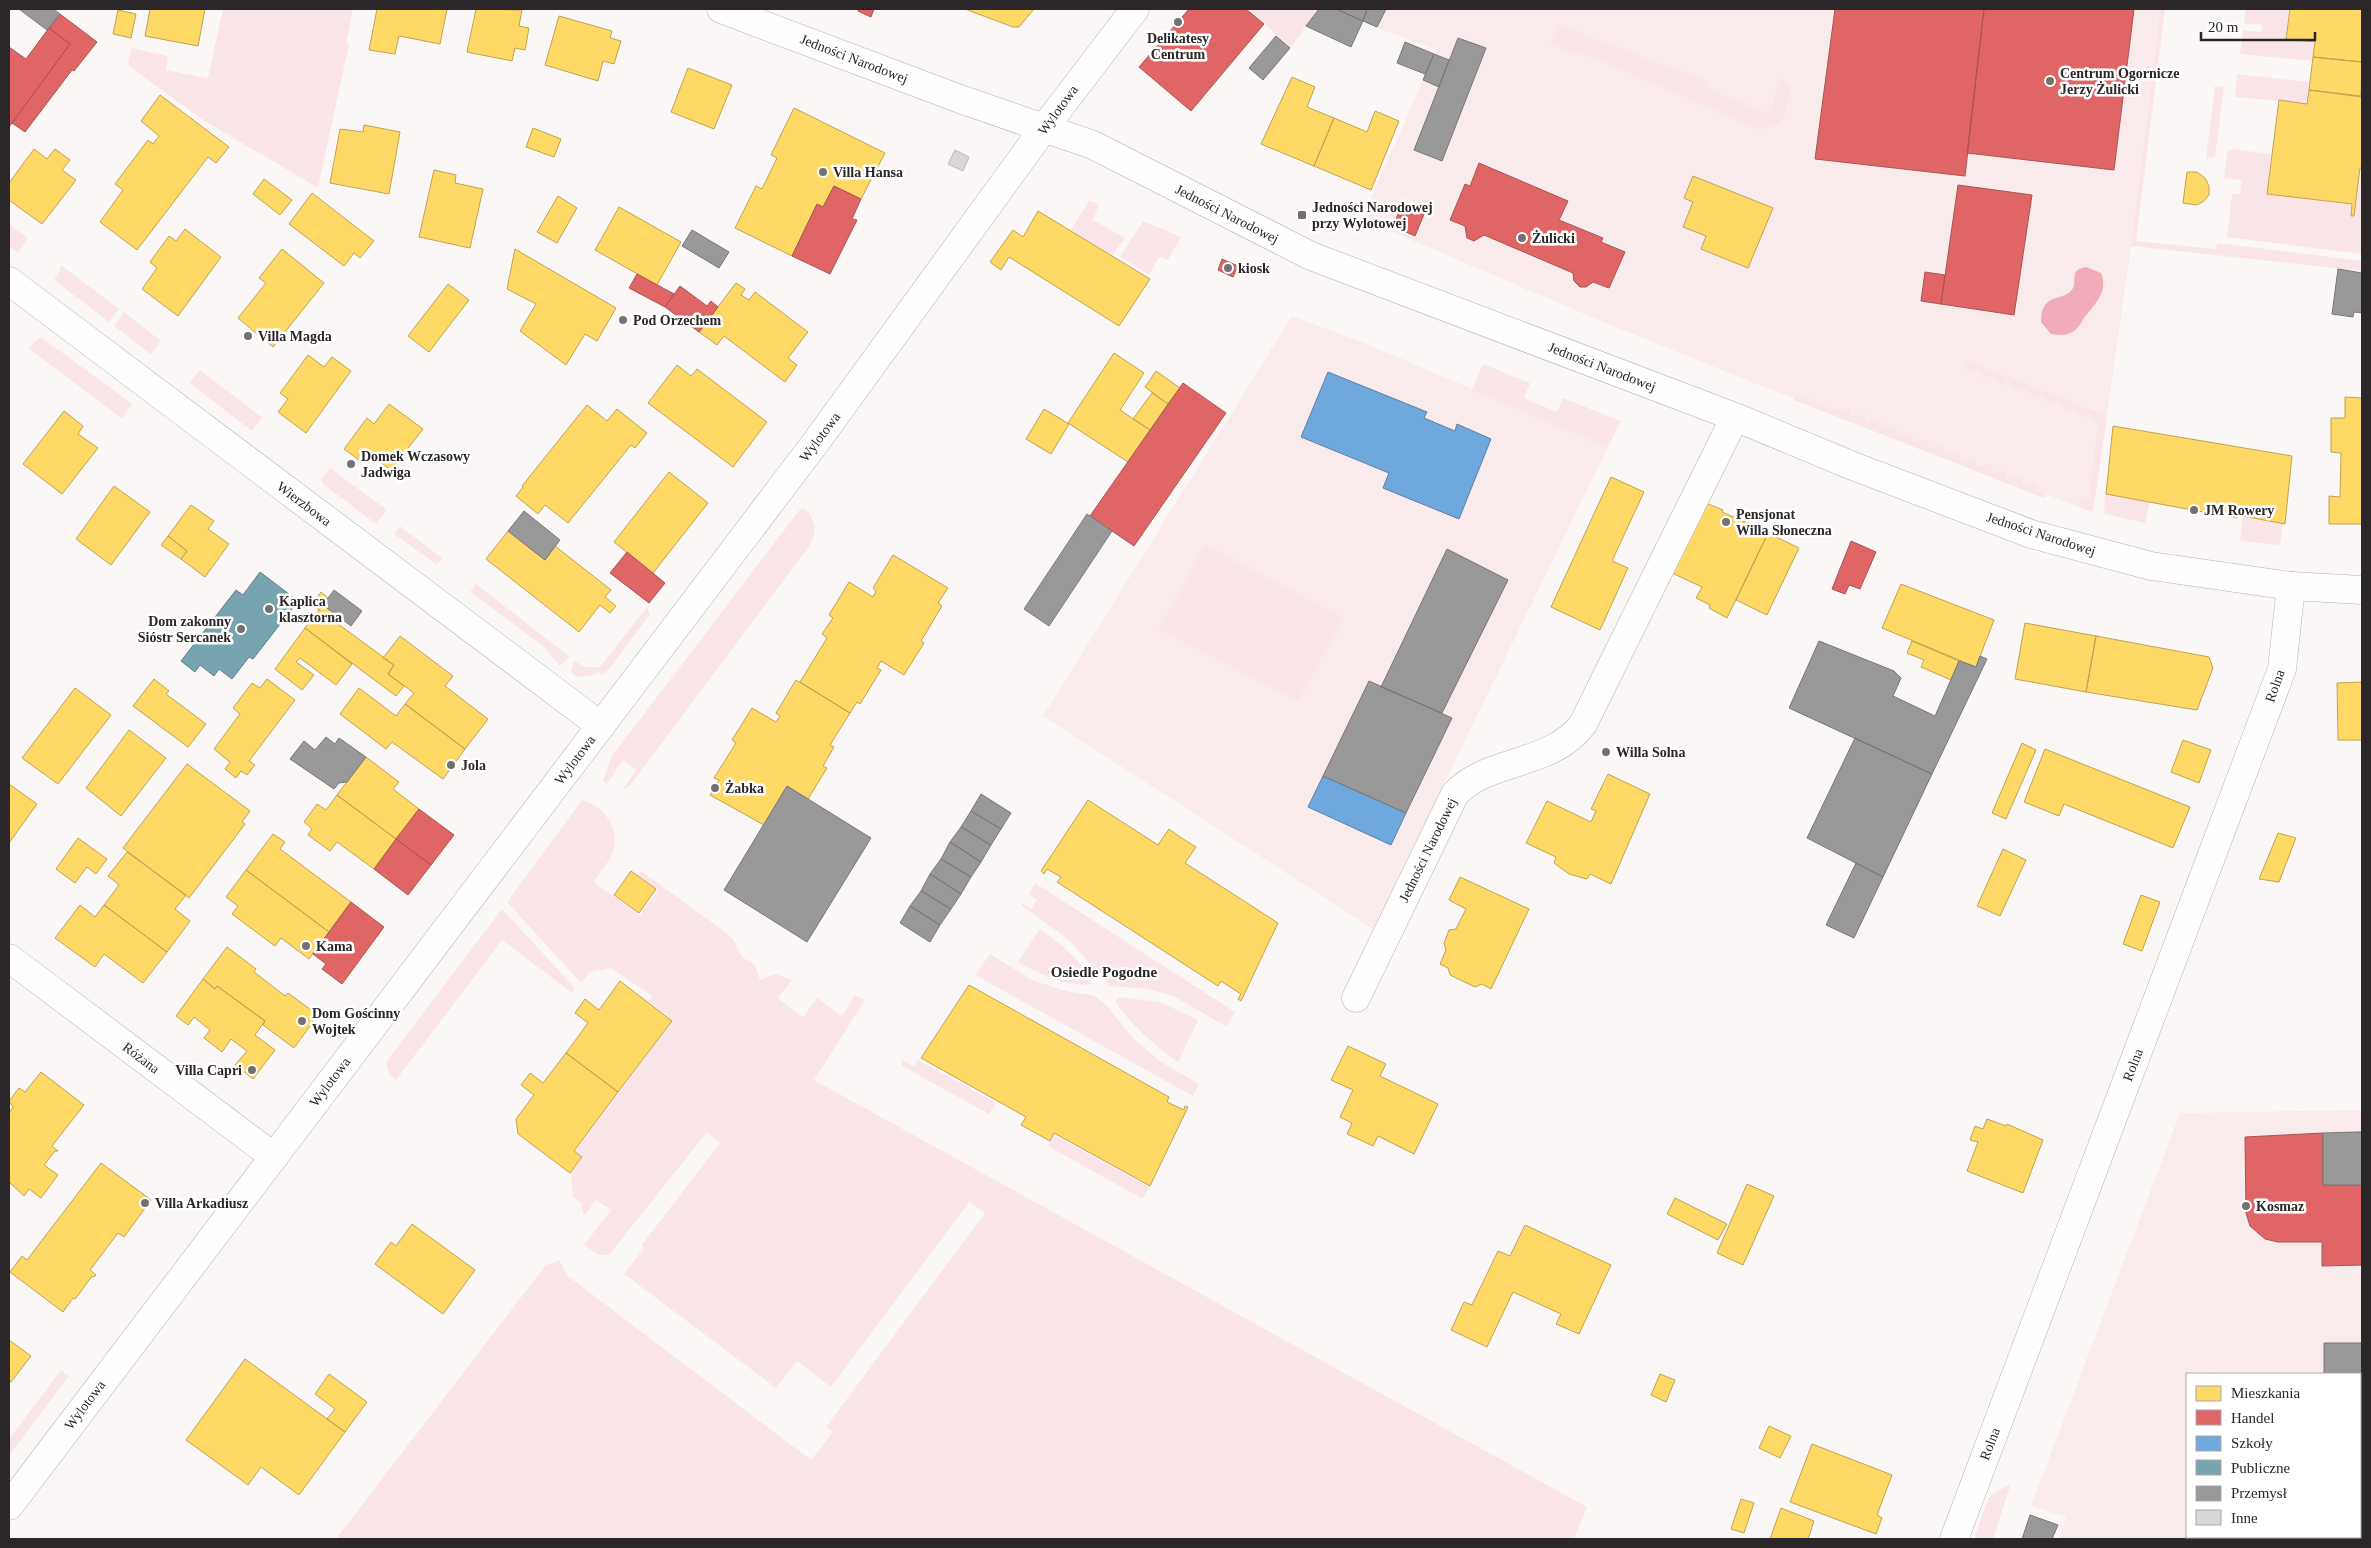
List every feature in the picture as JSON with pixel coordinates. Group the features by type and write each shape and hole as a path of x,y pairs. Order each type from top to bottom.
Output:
{"street":[{"name":"Jedności Narodowej","path":"721,9 960,99 1093,146 1132,164 1188,196 1311,256 1735,417 1853,466 2053,541 2151,566 2291,586 2362,590"},
{"name":"Wylotowa","path":"9,1506 816,442 1044,128 1135,9"},
{"name":"Wierzbowa","path":"9,281 601,726"},
{"name":"Jedności Narodowej","path":"1356,998 1455,794 1470,781 1557,748 1573,737 1583,724 1735,417"},
{"name":"Rolna","path":"1954,1539 2282,669 2291,586"},
{"name":"Różana","path":"9,958 274,1157"}],"shaded area":[{"path":"223,9 353,9 346,43 349,44 318,188 200,118 128,65 131,48 168,56 166,70 208,78"},
{"path":"1249,9 1318,9 1291,48"},
{"path":"1336,9 2160,9 2131,246 2093,512 1761,386 1608,324 1362,219 1436,50 1375,27"},
{"path":"2160,9 2165,9 2136,241 2216,249 2217,243 2362,261 2362,271 2131,246"},
{"path":"2246,9 2290,9 2286,39 2314,43 2312,61 2240,54 2243,30 2261,32 2262,25 2244,23"},
{"path":"1559,25 1706,81 1704,87 1769,114 1781,79 1787,82 1791,89 1785,112 1773,127 1756,128 1592,57 1571,53 1551,44"},
{"path":"2237,74 2309,82 2306,103 2235,97"},
{"path":"2215,86 2224,87 2215,157 2206,159"},
{"path":"2232,149 2271,154 2267,194 2351,205 2350,216 2354,217 2362,169 2362,254 2227,237 2232,194 2240,194 2242,180 2224,178 2227,152"},
{"path":"1089,201 1099,204 1093,220 1125,238 1112,255 1071,230"},
{"path":"1143,221 1181,237 1168,260 1159,257 1149,275 1120,257"},
{"path":"9,224 28,239 18,253 9,246"},
{"path":"61,265 119,309 109,322 54,280 59,273"},
{"path":"2086,267 2101,273 2103,286 2100,297 2074,331 2060,335 2051,334 2041,322 2045,305 2049,301 2069,292 2073,288 2077,270"},
{"path":"124,312 161,341 151,354 114,326"},
{"path":"1292,316 1367,344 1608,447 1373,929 1043,716"},
{"path":"41,337 132,404 122,419 28,348"},
{"path":"1966,361 2107,416 2093,512 2078,507 2080,497 2089,498 2098,424 2089,413 2083,418 2073,407 2067,412 2057,400 2051,405 2041,393 2034,399 2025,387 2018,392 2008,380 2002,385 1992,374 1986,379 1976,367 1969,372 1964,366"},
{"path":"1483,364 1530,383 1524,398 1557,412 1563,398 1621,421 1608,447 1472,390"},
{"path":"200,370 262,417 252,431 189,383"},
{"path":"1796,395 1834,410 1849,409 1850,416 1865,415 1866,422 1881,421 1882,429 1896,427 1897,435 1912,433 1913,441 1928,440 1929,448 1943,446 1944,454 1959,452 1961,461 1975,459 1976,466 1991,465 1991,473 2006,471 2007,479 2022,477 2022,485 2037,483 2038,491 2046,494 2044,498 1794,400"},
{"path":"330,468 387,510 376,524 323,484 321,479"},
{"path":"2105,494 2150,502 2145,523 2104,514"},
{"path":"801,508 806,509 815,527 814,536 809,546 629,787 623,789 636,770 623,760 607,784 603,781 612,756"},
{"path":"2243,517 2283,524 2280,545 2240,541"},
{"path":"400,526 442,558 437,565 394,534"},
{"path":"1205,545 1344,618 1298,701 1159,629"},
{"path":"476,584 570,657 560,665 553,659 546,648 470,592"},
{"path":"647,607 650,614 606,673 601,675 598,671 595,675 577,677 571,672 574,660 583,667 600,667"},
{"path":"582,800 597,807 603,813 608,819 614,834 615,843 612,855 594,882 640,915 658,890 638,875 641,871 728,934 742,957 755,965 760,980 775,974 792,980 778,998 803,1017 817,998 842,1016 855,995 865,1000 814,1080 1587,1507 1574,1539 336,1539 545,1266 559,1260 568,1276 811,1460 833,1432 826,1427 985,1213 969,1202 831,1387 797,1361 776,1388 624,1274 644,1248 641,1246 720,1143 707,1132 609,1255 599,1255 584,1245 611,1210 596,1200 584,1216 581,1203 573,1197 571,1173 583,1157 575,1151 673,1021 648,1001 652,996 611,968 590,972 581,983 507,902"},
{"path":"1035,883 1235,1012 1227,1027 1175,997 1148,989 1110,986 1069,940 1021,905 1022,903 1031,909 1037,900 1029,894"},
{"path":"502,909 575,988 572,993 502,940 396,1080 389,1074 386,1062"},
{"path":"1040,929 1079,962 1089,977 1091,984 1082,985 1063,982 1018,962"},
{"path":"990,954 1032,980 1066,991 1095,996 1107,1006 1132,1037 1161,1062 1199,1084 1193,1096 975,975"},
{"path":"1118,997 1160,1002 1198,1020 1178,1062 1160,1049 1136,1027 1115,1002"},
{"path":"901,1059 914,1067 918,1060 996,1103 989,1114 902,1066"},
{"path":"2362,1110 2362,1539 2059,1539 2066,1517 2031,1506 2180,1113"},
{"path":"1054,1135 1149,1187 1144,1197 1141,1198 1048,1146"},
{"path":"61,1370 69,1376 11,1453 9,1451 9,1439"},
{"path":"2011,1483 1993,1539 1978,1539 1975,1535 1989,1497"}],"building: Mieszkania":[{"path":"150,9 205,9 198,46 145,36"},
{"path":"377,9 447,9 440,44 399,36 395,54 369,50"},
{"path":"476,9 522,10 519,26 529,28 525,50 515,48 512,61 467,52"},
{"path":"965,9 1034,9 1019,27 1013,27"},
{"path":"2290,9 2362,9 2362,62 2313,57 2315,42 2286,39"},
{"path":"118,10 136,14 131,38 113,34"},
{"path":"559,16 612,31 610,38 621,41 614,64 603,61 598,81 545,65"},
{"path":"2313,57 2362,62 2361,96 2309,90"},
{"path":"688,68 732,85 714,129 671,112"},
{"path":"1292,77 1315,87 1307,107 1334,118 1314,166 1261,144"},
{"path":"2309,90 2362,97 2362,168 2360,168 2354,216 2351,216 2352,204 2267,194 2279,100 2307,104"},
{"path":"160,95 229,147 216,163 208,157 137,250 100,222 123,190 115,184 148,140 153,144 159,136 141,121"},
{"name":"Villa Hansa","path":"794,108 885,153 861,199 834,186 823,207 817,204 792,256 735,228 756,186 762,189 777,158 771,155"},
{"path":"1375,111 1399,121 1371,190 1314,166 1334,118 1367,132"},
{"path":"364,125 400,132 389,194 330,183 340,129 363,132"},
{"path":"533,128 561,139 554,157 526,147"},
{"path":"34,149 47,159 55,149 70,160 62,170 76,180 42,224 9,200 9,183"},
{"path":"434,170 456,175 455,183 483,189 470,248 419,237"},
{"path":"2187,172 2197,172 2205,178 2209,186 2209,195 2197,205 2183,203"},
{"path":"1693,176 1773,208 1748,268 1701,249 1706,236 1683,227 1693,202 1684,198"},
{"path":"264,179 292,200 280,215 253,194"},
{"path":"312,193 374,241 360,258 354,253 344,266 289,224"},
{"path":"558,196 577,208 557,243 537,232"},
{"path":"619,207 681,242 657,285 595,250"},
{"path":"1038,211 1150,279 1119,326 1009,257 1001,270 990,262 1013,230 1023,237"},
{"path":"185,229 221,257 178,316 142,289 157,268 150,262 169,236 176,241"},
{"path":"282,249 324,283 273,347 238,318 266,283 259,278"},
{"path":"515,249 616,308 597,341 585,334 566,365 520,331 536,304 507,289"},
{"path":"736,283 745,289 741,295 749,300 755,292 808,332 788,358 797,365 785,382 724,336 717,345 699,332"},
{"path":"448,284 469,300 429,352 408,336"},
{"path":"1114,353 1144,373 1120,410 1150,430 1128,462 1068,423"},
{"path":"308,355 324,367 332,357 351,371 306,433 278,412 288,399 280,393"},
{"path":"677,365 691,376 697,369 767,422 733,467 648,403"},
{"path":"1156,371 1180,388 1168,404 1145,387"},
{"path":"1152,393 1168,404 1150,430 1133,419"},
{"path":"2345,397 2362,398 2362,524 2329,524 2329,496 2340,497 2341,453 2331,452 2331,418 2345,418"},
{"path":"389,404 423,429 391,470 369,454 363,463 344,449 367,418 374,424"},
{"path":"587,405 607,421 617,409 647,433 635,448 631,445 568,523 545,505 538,514 516,496"},
{"path":"1044,409 1069,424 1051,454 1026,439"},
{"path":"64,411 83,426 78,434 98,448 62,494 23,464"},
{"path":"2113,426 2292,456 2285,524 2237,515 2237,518 2225,516 2106,494"},
{"path":"669,472 708,503 653,573 614,542"},
{"path":"1611,477 1644,492 1612,561 1628,568 1600,630 1551,607"},
{"path":"114,486 150,512 111,565 76,539"},
{"path":"1706,503 1768,533 1727,618 1709,608 1710,605 1696,598 1702,587 1672,573"},
{"path":"191,505 214,521 208,529 229,544 205,577 181,559 187,551 168,536"},
{"path":"508,531 545,560 555,546 611,590 605,597 616,606 610,613 600,605 579,632 486,559"},
{"path":"1768,533 1799,548 1767,615 1736,600"},
{"path":"168,536 187,551 181,559 161,545"},
{"path":"893,555 948,588 938,603 942,606 921,641 924,643 904,675 881,661 877,668 881,670 860,704 857,702 850,713 800,682 827,638 822,634 833,618 829,615 849,582 873,597 876,591 873,588"},
{"path":"1901,584 1994,620 1976,667 1882,628"},
{"path":"321,592 328,598 319,610 312,605"},
{"path":"323,605 334,613 330,618 394,665 388,674 404,686 396,696 305,628"},
{"path":"2025,623 2096,636 2086,692 2015,679"},
{"path":"305,628 352,664 336,685 300,658 296,662 314,675 302,690 275,669"},
{"path":"400,636 453,676 445,686 488,719 465,749 405,704 414,693 388,674 394,665 383,658"},
{"path":"2096,636 2209,657 2213,668 2197,710 2086,692"},
{"path":"1912,641 1959,661 1951,680 1921,667 1924,660 1907,653"},
{"path":"154,679 169,691 166,694 206,724 188,747 133,706"},
{"path":"267,679 295,700 249,761 255,765 247,775 241,771 236,778 225,769 230,762 214,749 240,714 233,708 252,683 260,688"},
{"path":"796,680 850,713 830,745 834,747 823,766 827,768 808,799 787,786 764,825 710,795 719,780 714,778 736,743 732,740 752,708 776,722 780,716 776,713"},
{"path":"2362,682 2362,740 2338,740 2337,683"},
{"path":"75,688 111,715 58,784 22,758"},
{"path":"359,688 396,716 405,704 465,749 443,779 392,742 386,749 340,714"},
{"path":"129,730 166,758 121,816 86,788"},
{"path":"2183,740 2211,750 2199,783 2171,772"},
{"path":"2022,743 2036,750 2006,819 1992,813"},
{"path":"2045,749 2190,807 2173,848 2064,804 2059,816 2024,802"},
{"path":"366,757 399,782 393,789 419,809 396,839 337,795"},
{"path":"187,764 250,811 242,822 245,824 189,898 123,848"},
{"path":"1608,774 1650,794 1611,884 1590,874 1587,879 1569,874 1554,863 1556,857 1526,843 1547,801 1591,822 1596,811 1591,809"},
{"path":"9,784 37,804 9,843"},
{"path":"337,795 396,839 374,869 337,842 330,851 308,835 312,829 304,822 317,804 326,810"},
{"path":"1088,800 1158,845 1169,829 1196,847 1185,863 1278,923 1241,1001 1238,999 1241,994 1221,981 1218,986 1057,882 1061,877 1047,869 1044,874 1041,871"},
{"path":"2278,833 2296,838 2279,882 2259,879"},
{"path":"273,834 285,842 280,849 351,902 329,932 246,870"},
{"path":"78,838 107,859 96,874 87,867 75,883 56,869"},
{"path":"2003,849 2026,860 2000,916 1977,906"},
{"path":"127,852 186,895 175,909 190,921 167,952 104,905 119,885 108,876"},
{"path":"246,870 329,932 309,959 281,938 275,946 232,914 238,906 226,897"},
{"path":"631,871 656,889 639,913 614,895"},
{"path":"1460,877 1529,909 1491,989 1482,984 1475,987 1450,975 1448,968 1440,964 1446,950 1444,943 1449,930 1456,929 1466,909 1449,900"},
{"path":"2141,895 2160,902 2142,951 2123,944"},
{"path":"80,905 95,917 104,905 167,952 143,983 104,954 95,967 55,938"},
{"path":"227,947 256,969 254,972 285,996 288,993 318,1015 294,1048 263,1025 265,1021 217,986 215,989 203,979"},
{"path":"203,979 215,989 217,986 265,1021 255,1035 275,1050 253,1079 235,1065 247,1051 231,1039 222,1052 204,1038 210,1030 194,1017 188,1025 176,1016"},
{"path":"620,981 672,1021 618,1092 566,1053 588,1023 575,1013 585,999 599,1010"},
{"path":"969,985 1169,1097 1167,1102 1184,1110 1185,1106 1188,1107 1150,1186 1054,1133 1050,1141 1021,1125 1026,1117 921,1058"},
{"path":"1348,1046 1386,1064 1380,1076 1438,1104 1414,1154 1378,1136 1373,1146 1347,1134 1352,1123 1340,1117 1353,1090 1331,1080"},
{"path":"566,1053 618,1092 574,1151 582,1157 570,1173 518,1134 516,1119 534,1095 521,1085 530,1073 543,1083"},
{"path":"41,1072 84,1105 52,1146 58,1151 55,1151 44,1165 58,1175 41,1198 29,1189 24,1196 9,1182 9,1113 13,1107 9,1101 19,1088 25,1092"},
{"path":"1987,1119 2006,1126 2007,1124 2043,1140 2023,1193 1967,1171 1978,1142 1970,1140 1975,1126 1983,1129"},
{"path":"101,1163 151,1200 124,1237 118,1233 90,1270 96,1275 92,1276 63,1312 10,1272 22,1256 27,1260"},
{"path":"1747,1184 1774,1196 1743,1265 1717,1253"},
{"path":"1675,1198 1727,1224 1718,1240 1667,1214"},
{"path":"412,1224 475,1270 443,1314 375,1264 391,1242 396,1246"},
{"path":"1525,1225 1611,1265 1579,1334 1556,1324 1561,1314 1513,1292 1487,1347 1451,1330 1464,1302 1472,1305 1498,1251 1510,1256"},
{"path":"9,1340 31,1356 11,1382 9,1380"},
{"path":"245,1359 345,1432 299,1495 261,1467 248,1485 186,1440"},
{"path":"329,1374 367,1402 345,1432 327,1419 335,1409 315,1394"},
{"path":"1660,1374 1675,1380 1666,1402 1651,1395"},
{"path":"1769,1426 1791,1436 1780,1458 1759,1448"},
{"path":"1812,1444 1892,1475 1877,1515 1882,1518 1876,1534 1790,1502"},
{"path":"1741,1499 1754,1503 1744,1533 1731,1529"},
{"path":"1781,1508 1814,1521 1808,1539 1770,1539"}],"building: Handel":[{"path":"859,9 874,9 871,17 858,11"},
{"path":"1189,9 1246,9 1264,24 1191,111 1139,67"},
{"path":"1835,9 1984,9 1965,176 1815,159"},
{"name":"Centrum Ogornicze Jerzy Żulicki","path":"1984,9 2134,9 2114,170 1967,153"},
{"path":"60,14 97,42 74,71 72,70 25,132 12,123 70,44 49,28"},
{"path":"49,28 70,44 9,127 9,47 26,59"},
{"path":"1479,163 1568,201 1559,220 1603,238 1601,242 1625,252 1609,288 1593,282 1586,287 1580,287 1574,281 1573,273 1484,235 1474,241 1467,238 1465,226 1450,220 1465,184 1470,186"},
{"path":"1958,185 2032,195 2014,315 1941,304"},
{"path":"834,186 861,199 852,219 857,220 830,274 792,256 817,204 823,207"},
{"path":"1403,203 1425,212 1415,236 1393,226"},
{"path":"1222,259 1238,266 1233,277 1218,270"},
{"path":"1925,272 1945,275 1941,304 1921,301"},
{"path":"637,274 674,294 665,307 629,288"},
{"path":"680,286 707,306 711,301 718,307 699,332 665,307"},
{"path":"1183,383 1226,413 1134,546 1090,516"},
{"path":"1851,541 1876,552 1860,589 1849,585 1845,594 1832,589"},
{"path":"627,552 665,583 649,603 610,573"},
{"path":"419,809 454,835 431,865 396,839"},
{"path":"396,839 431,865 408,895 374,869"},
{"path":"351,902 384,927 342,984 322,969 326,964 313,954"},
{"path":"2323,1133 2323,1185 2362,1185 2362,1265 2322,1266 2322,1242 2278,1242 2265,1239 2250,1226 2246,1213 2245,1137"}],"building: Szkoły":[{"path":"1328,372 1427,412 1424,418 1455,431 1457,424 1491,439 1459,519 1383,488 1389,473 1301,437"},
{"path":"1323,776 1406,813 1391,845 1308,807"}],"building: Publiczne":[{"name":"Dom zakonny Sióstr Sercanek","path":"260,572 298,601 253,659 249,657 232,679 219,669 214,676 200,665 195,672 181,661 236,590 243,595"}],"building: Przemysł":[{"path":"19,9 54,9 60,14 47,30"},
{"path":"1319,9 1336,9 1363,21 1351,47 1306,26"},
{"path":"1336,9 1367,9 1363,21"},
{"path":"1367,9 1386,9 1377,27 1363,21"},
{"path":"1276,36 1290,48 1263,80 1249,68"},
{"path":"1458,38 1486,48 1442,161 1414,150"},
{"path":"1405,42 1434,54 1425,74 1397,63"},
{"path":"1434,54 1449,60 1439,87 1423,80"},
{"path":"692,230 729,252 719,268 682,246"},
{"path":"2338,269 2362,273 2362,313 2354,312 2353,317 2332,314"},
{"path":"524,511 560,540 545,560 508,531"},
{"path":"1087,514 1112,531 1049,626 1024,609"},
{"path":"1447,549 1508,580 1442,713 1381,687"},
{"path":"334,590 362,611 351,626 323,605"},
{"path":"1819,641 1894,671 1901,678 1893,696 1935,716 1959,661 1976,667 1980,656 1987,659 1932,774 1789,708"},
{"path":"1369,681 1452,718 1406,813 1323,776"},
{"path":"326,737 335,744 339,738 366,757 347,782 339,783 334,789 290,759 304,741 315,750"},
{"path":"1855,738 1932,774 1883,877 1807,838"},
{"path":"787,786 871,838 807,942 724,890"},
{"path":"981,794 1011,813 1001,829 971,811"},
{"path":"971,811 1001,829 991,845 961,827"},
{"path":"961,827 991,845 981,862 950,842"},
{"path":"950,842 981,862 971,877 941,859"},
{"path":"941,859 971,877 961,894 930,874"},
{"path":"1856,863 1883,877 1854,938 1826,925"},
{"path":"930,874 961,894 951,909 921,891"},
{"path":"921,891 951,909 940,925 910,906"},
{"path":"910,906 940,925 930,942 900,923"},
{"path":"2362,1132 2362,1185 2323,1185 2323,1133"},
{"path":"2324,1343 2362,1343 2362,1413 2361,1373 2324,1373"},
{"path":"2030,1515 2058,1525 2052,1539 2022,1539"}],"building: Inne":[{"path":"955,150 969,157 963,171 948,164"}],"place":[{"name":"Delikatesy Centrum","path":"1178,22"},
{"name":"Centrum Ogornicze Jerzy Żulicki","path":"2050,81"},
{"name":"Villa Hansa","path":"823,172"},
{"name":"Jedności Narodowej przy Wylotowej","path":"1302,215"},
{"name":"Żulicki","path":"1522,238"},
{"name":"kiosk","path":"1228,268"},
{"name":"Pod Orzechem","path":"623,320"},
{"name":"Villa Magda","path":"248,336"},
{"name":"Domek Wczasowy Jadwiga","path":"351,464"},
{"name":"JM Rowery","path":"2194,510"},
{"name":"Pensjonat Willa Słoneczna","path":"1726,522"},
{"name":"Kaplica klasztorna","path":"269,609"},
{"name":"Dom zakonny Sióstr Sercanek","path":"241,629"},
{"name":"Willa Solna","path":"1606,752"},
{"name":"Jola","path":"451,765"},
{"name":"Żabka","path":"715,788"},
{"name":"Kama","path":"306,946"},
{"name":"Dom Gościnny Wojtek","path":"302,1021"},
{"name":"Villa Capri","path":"252,1070"},
{"name":"Villa Arkadiusz","path":"145,1203"},
{"name":"Kosmaz","path":"2246,1206"}],"district":[{"name":"Osiedle Pogodne","path":"1104,972"}]}
